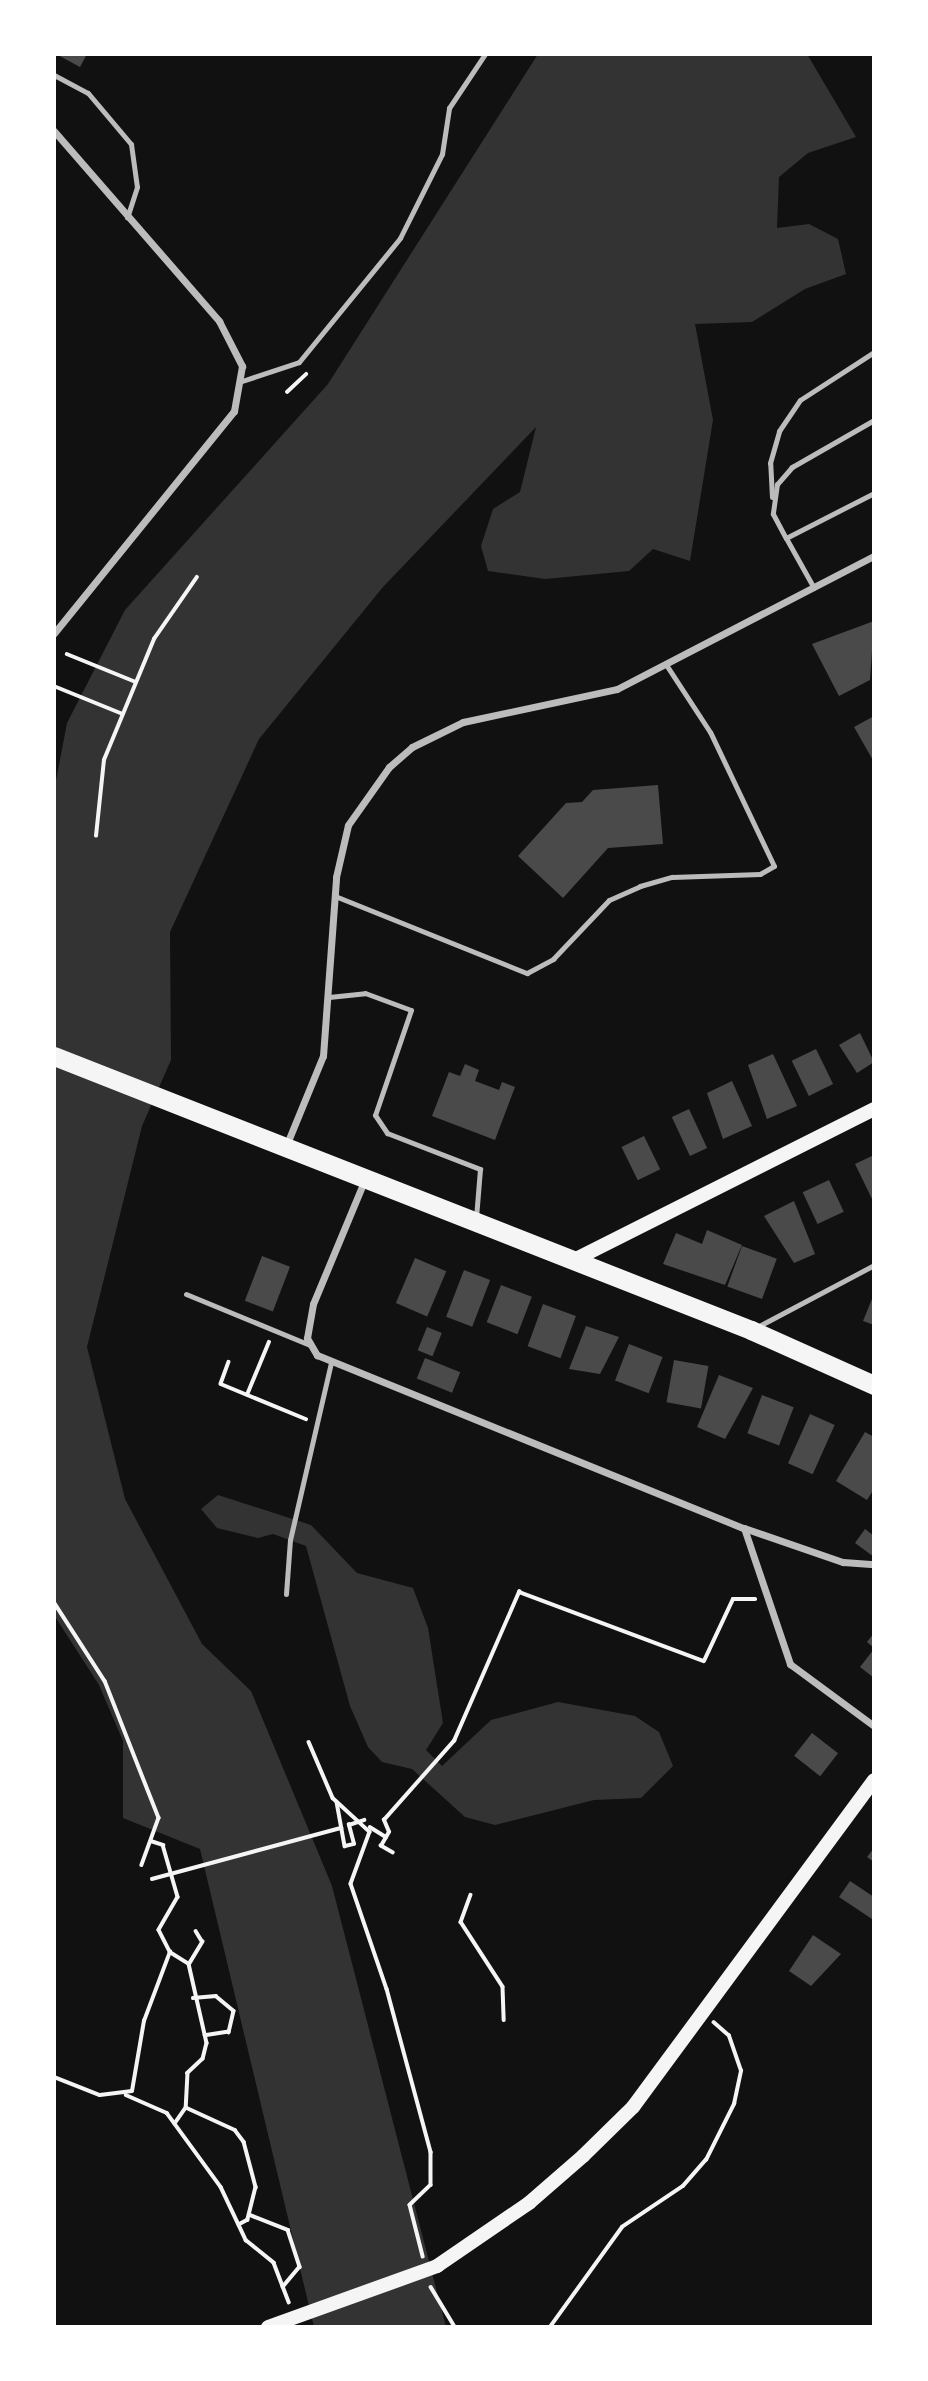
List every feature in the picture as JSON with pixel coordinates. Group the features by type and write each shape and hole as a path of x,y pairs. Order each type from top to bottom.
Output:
{"highway":[{"path":"54,1056 751,1330 874,1385"}],"main road":[{"path":"574,1260 874,1109"},
{"path":"268,2327 291,2314 431,2267 529,2203 608,2134 701,2015 874,1780"}],"street":[{"path":"54,131 219,321 236,346 242,381 234,411 197,461 55,631"},
{"path":"285,1147 323,1056 335,896 348,825 365,796 412,747 463,722 599,694 667,666 874,556"},
{"path":"366,1178 313,1304 310,1345 331,1362 744,1528 843,1562 874,1564"},
{"path":"744,1528 765,1598 795,1670 874,1726"}],"lane":[{"path":"242,381 299,362 400,238 442,153 449,108 485,54"},
{"path":"54,75 88,93 131,144 137,187 127,217"},
{"path":"814,588 786,538 772,501 770,463 779,431 800,400 874,352"},
{"path":"772,501 792,467 874,420"},
{"path":"786,538 874,493"},
{"path":"335,896 527,973 553,960 609,900 640,886 672,877 760,874 774,866 710,732 667,666"},
{"path":"329,997 365,993 411,1010 375,1115 387,1133 481,1169 476,1221"},
{"path":"751,1330 874,1265"},
{"path":"186,1294 310,1345"},
{"path":"286,1594 290,1540 331,1362"}],"path":[{"path":"96,836 104,760 154,639 197,577"},
{"path":"67,654 136,682"},
{"path":"54,686 123,715"},
{"path":"247,1395 270,1342"},
{"path":"229,1362 221,1384 318,1424"},
{"path":"54,1591 54,1602 105,1681 159,1818 142,1865"},
{"path":"393,1853 381,1846 386,1837 388,1813 438,1755 454,1741 481,1691 519,1592 704,1661 733,1599 765,1598"},
{"path":"309,1741 337,1802 345,1846 354,1844 349,1825 364,1820"},
{"path":"337,1802 386,1837"},
{"path":"369,1827 351,1884 387,1989 431,2152 431,2185 410,2205 431,2267"},
{"path":"152,1879 341,1828"},
{"path":"151,1841 163,1845 178,1897 159,1930 170,1952 190,1964"},
{"path":"471,1895 461,1922 503,1987 504,2020"},
{"path":"175,2124 186,2108 185,2081 203,2059 205,2036 193,1998 190,1964 202,1942 196,1932"},
{"path":"126,2095 136,2083 144,2021 170,1952"},
{"path":"193,1998 216,1996 234,2011 229,2032 205,2036"},
{"path":"550,2327 622,2227 683,2186 722,2129 740,2084 739,2060 722,2028 701,2015"},
{"path":"54,2077 100,2095 126,2095 167,2113 221,2187 254,2250 274,2263 291,2314"},
{"path":"186,2108 235,2130 244,2142 256,2187 250,2215 239,2225"},
{"path":"250,2215 288,2230 300,2267 283,2287"},
{"path":"429,2281 455,2327"}],"shaded area":[{"path":"538,54 807,54 856,137 808,153 779,177 777,228 809,224 838,239 846,274 805,289 752,322 695,324 713,420 690,561 653,549 629,571 545,579 488,571 481,546 493,509 520,492 536,427 383,587 259,739 170,932 171,1060 142,1126 87,1347 125,1499 202,1644 251,1691 332,1886 446,2327 314,2327 200,1849 123,1818 123,1741 99,1685 54,1615 54,791 67,723 125,610 328,384"},
{"path":"218,1495 311,1525 357,1573 413,1588 428,1628 443,1723 426,1750 442,1766 491,1720 558,1702 635,1716 659,1732 673,1766 641,1798 594,1800 495,1825 465,1817 412,1769 382,1762 368,1747 350,1706 306,1546 273,1534 258,1538 217,1528 201,1509"}],"building":[{"path":"56,54 87,54 80,67"},
{"path":"874,621 870,680 839,696 812,644"},
{"path":"874,716 874,762 854,727"},
{"path":"658,785 663,844 608,848 563,898 518,856 566,803 582,802 593,790"},
{"path":"860,1033 874,1062 857,1073 839,1045"},
{"path":"816,1049 833,1084 809,1096 792,1061"},
{"path":"773,1054 797,1106 767,1119 748,1065"},
{"path":"465,1064 479,1070 475,1081 499,1090 502,1082 515,1087 495,1140 432,1116 449,1072 460,1076"},
{"path":"732,1081 752,1126 723,1139 707,1093"},
{"path":"689,1109 707,1148 690,1156 672,1117"},
{"path":"644,1136 660,1169 638,1180 622,1147"},
{"path":"874,1155 874,1203 855,1164"},
{"path":"829,1180 844,1212 818,1224 803,1192"},
{"path":"794,1201 815,1254 794,1263 764,1216"},
{"path":"707,1230 742,1245 725,1285 663,1264 676,1233 702,1244"},
{"path":"742,1246 777,1259 762,1299 727,1286"},
{"path":"262,1256 290,1267 273,1312 245,1301"},
{"path":"415,1258 446,1271 427,1316 396,1303"},
{"path":"464,1270 490,1280 472,1327 446,1317"},
{"path":"501,1285 532,1297 517,1334 487,1322"},
{"path":"874,1294 874,1325 863,1321"},
{"path":"543,1304 576,1316 560,1358 528,1346"},
{"path":"586,1326 619,1337 600,1374 569,1369"},
{"path":"427,1327 442,1333 432,1356 418,1350"},
{"path":"629,1344 663,1357 649,1393 615,1380"},
{"path":"425,1358 460,1372 452,1393 417,1378"},
{"path":"674,1360 708,1366 701,1408 667,1402"},
{"path":"719,1375 753,1388 725,1439 697,1427"},
{"path":"762,1395 794,1407 779,1445 747,1433"},
{"path":"810,1414 835,1425 813,1474 788,1463"},
{"path":"865,1432 874,1437 874,1489 867,1500 836,1481"},
{"path":"865,1529 874,1536 874,1557 855,1543"},
{"path":"874,1633 874,1648 867,1642"},
{"path":"874,1649 874,1678 860,1667"},
{"path":"812,1733 838,1753 820,1776 794,1756"},
{"path":"874,1848 874,1862 867,1857"},
{"path":"850,1881 874,1897 872,1919 839,1897"},
{"path":"813,1935 841,1954 811,1986 789,1971"}]}
